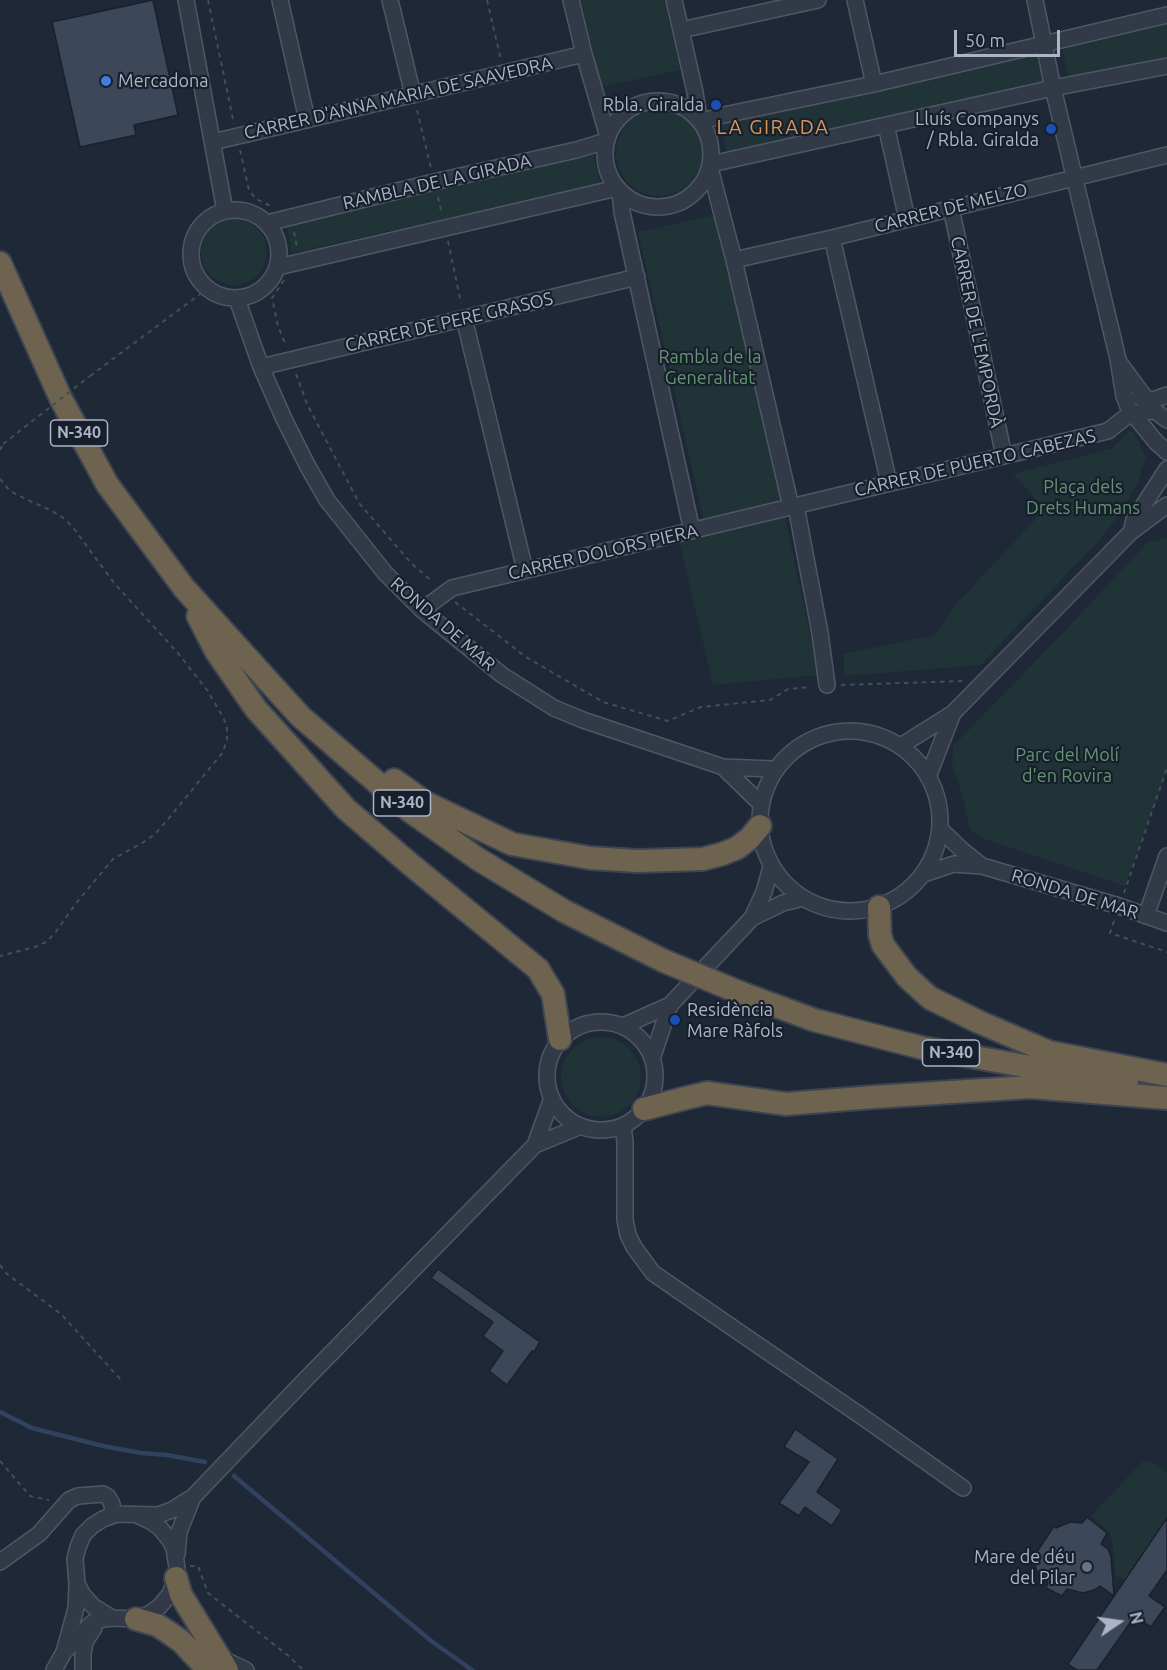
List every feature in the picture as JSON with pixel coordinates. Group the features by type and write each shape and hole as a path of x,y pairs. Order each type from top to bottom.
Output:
{"highway":[{"name":"N-340","path":"0,263 61,399 107,484 184,588 300,716 410,811 478,859 564,911 664,962 814,1020 923,1048 1059,1072 1167,1086"},
{"path":"184,588 228,624 342,742 426,803 512,844 614,860 703,859 737,848 750,838 760,815"},
{"path":"184,588 216,651 256,709 346,809 538,969 553,994 560,1039"},
{"path":"879,907 880,935 883,945 907,977 930,998 1048,1052 1167,1075"},
{"path":"644,1110 707,1093 786,1104 1030,1087 1167,1098"},
{"path":"177,1568 181,1595 214,1667"},
{"path":"136,1619 157,1625 214,1667"}],"street":[{"path":"186,0 225,211"},
{"path":"280,0 307,120"},
{"path":"390,0 413,95"},
{"path":"571,0 607,139"},
{"path":"674,0 700,120 712,149 710,166 704,183 693,195 672,206 648,207 633,201 618,190 610,178 605,154 607,139 615,122 626,111 656,100 672,102 687,109 700,120"},
{"path":"681,30 776,5 818,0"},
{"path":"855,0 874,84"},
{"path":"1035,0 1073,177 1118,359 1122,389 1129,409 1167,452"},
{"path":"700,120 874,84 1167,15"},
{"name":"CARRER D'ANNA MARIA DE SAAVEDRA","path":"213,142 584,54"},
{"path":"710,166 1053,88 1167,66"},
{"path":"886,125 907,219"},
{"name":"RAMBLA DE LA GIRADA","path":"267,223 576,150 607,139"},
{"name":"CARRER DE MELZO","path":"734,260 1167,155"},
{"path":"710,166 793,506 820,633 827,685"},
{"path":"282,272 274,232 258,216 247,211 236,209 212,216 201,225 194,237 191,251 192,265 198,278 207,289 216,294 237,299 250,296 263,289 282,272 445,228 618,190"},
{"path":"618,190 692,531"},
{"name":"CARRER DE L'EMPORDÀ","path":"951,208 1004,456"},
{"path":"832,238 889,483"},
{"name":"CARRER DE PERE GRASOS","path":"261,367 637,277"},
{"name":"RONDA DE MAR","path":"237,299 261,367 288,428 327,500 385,573 422,610 502,675 554,708 723,767 773,769"},
{"path":"464,318 525,570"},
{"path":"1118,359 1145,398 1161,415"},
{"path":"1122,389 1135,396 1153,400 1167,395"},
{"name":"CARRER DE PUERTO CABEZAS","path":"793,506 1108,431 1133,414 1161,415"},
{"path":"1131,532 1134,520 1167,469"},
{"path":"902,745 953,713 1131,532 1167,505"},
{"name":"CARRER DOLORS PIERA","path":"422,610 452,588 793,506"},
{"path":"928,777 953,713"},
{"path":"623,1026 670,1005 752,918 764,892 771,867 760,815 773,769 787,756 816,737 849,731 883,737 902,745 917,759 928,777 938,802 940,829 935,852 924,873 904,894 879,907 847,912 816,905 803,898 771,867"},
{"name":"RONDA DE MAR","path":"723,767 760,815"},
{"name":"RONDA DE MAR","path":"940,829 982,866"},
{"path":"1146,915 1167,856"},
{"name":"RONDA DE MAR","path":"924,873 954,864 982,866 1119,906 1167,923"},
{"path":"752,918 783,903 803,898"},
{"path":"652,1059 670,1005"},
{"path":"592,1022 610,1022 623,1026 645,1044 652,1059 655,1084 651,1097 644,1110 623,1126 594,1130 581,1126 564,1114 552,1098 548,1088 547,1070 552,1053 560,1039 576,1028 592,1022"},
{"path":"535,1145 552,1098"},
{"path":"64,1652 75,1608 77,1584 75,1559 83,1536 92,1526 113,1515 158,1515 172,1510 193,1497 535,1145 581,1126"},
{"path":"623,1126 625,1220 628,1235 653,1273 963,1488"},
{"path":"0,1562 39,1534 69,1500 78,1496 103,1494 112,1504 113,1515"},
{"path":"54,1670 64,1652 91,1624 109,1618 136,1619 160,1606 170,1593 177,1568 179,1532 193,1497"},
{"path":"139,1515 160,1528 169,1539 177,1568"},
{"path":"77,1584 83,1595 109,1618"},
{"path":"83,1670 85,1642 96,1625 109,1618"},
{"path":"214,1667 246,1670"}],"path":[{"path":"208,0 249,190 256,199 273,208"},
{"path":"487,0 505,74"},
{"path":"413,95 464,318"},
{"path":"293,229 298,249"},
{"path":"282,272 272,298 278,326 307,404 359,503 411,562 466,612 526,657 603,702 668,721 701,707 770,700 788,689 827,685 985,680"},
{"path":"0,450 3,444 90,376 207,289"},
{"path":"0,478 10,490 65,519 75,530 114,583 177,652 207,690 224,717 227,739 224,752 155,834 113,859 77,902 56,933 46,942 35,947 0,956"},
{"path":"1128,883 1167,768"},
{"path":"1110,933 1167,952"},
{"path":"0,1265 7,1274 61,1314 122,1381"},
{"path":"0,1461 30,1496 47,1500 69,1500"},
{"path":"177,1568 198,1566 208,1593 290,1657 303,1670"}],"green space":[{"path":"581,0 664,0 680,70 601,87"},
{"path":"1167,20 1167,59 1068,79 1062,46"},
{"path":"1037,52 1044,85 727,155 720,121"},
{"path":"651,110 667,110 690,122 699,136 702,153 699,170 690,184 667,196 651,196 635,189 623,177 616,161 616,145 623,129 635,117"},
{"path":"592,150 601,184 292,253 286,222"},
{"name":"Rambla de la Generalitat","path":"716,215 781,503 704,521 638,232"},
{"path":"234,219 246,222 257,229 264,240 267,252 264,264 257,275 246,282 234,285 222,282 211,275 204,264 201,252 204,240 211,229 222,222"},
{"name":"Plaça dels Drets Humans","path":"1129,431 1134,432 1146,457 1138,482 1125,507 1101,538 981,665 845,676 843,654 934,635 958,602 1045,509 1013,474 1113,448"},
{"path":"784,513 819,675 713,685 679,539"},
{"name":"Parc del Molí d'en Rovira","path":"1167,538 1167,770 1125,886 987,840 970,830 963,797 952,764 953,746 1147,543"},
{"path":"601,1037 616,1040 629,1049 638,1062 641,1077 638,1092 629,1105 616,1114 601,1117 586,1114 573,1105 564,1092 561,1077 564,1062 573,1049 586,1040"},
{"path":"1147,1461 1167,1472 1167,1517 1125,1580 1115,1575 1113,1546 1109,1532 1091,1516 1142,1462"}],"building":[{"path":"153,0 178,115 134,125 136,135 80,147 52,22"},
{"path":"438,1269 540,1342 507,1385 489,1371 503,1351 483,1336 493,1322 431,1278"},
{"path":"795,1429 838,1459 817,1492 842,1510 832,1526 805,1507 799,1516 779,1503 809,1462 784,1447"},
{"path":"1087,1517 1107,1533 1101,1544 1108,1549 1111,1557 1114,1596 1100,1586 1083,1593 1067,1589 1062,1596 1046,1588 1048,1582 1042,1579 1037,1572 1035,1564 1040,1557 1037,1552 1054,1526 1056,1528 1070,1522 1082,1523"},
{"path":"1167,1518 1167,1570 1149,1596 1165,1607 1151,1627 1134,1617 1097,1670 1077,1670 1068,1664"}],"waterway":[{"path":"0,1412 32,1428 103,1446 205,1462"},
{"path":"234,1476 430,1640 472,1670"}],"place":[{"name":"Mercadona","path":"106,81"},
{"name":"Rbla. Giralda","path":"716,105"},
{"name":"Lluís Companys / Rbla. Giralda","path":"1051,129"},
{"name":"Residència Mare Ràfols","path":"675,1020"},
{"name":"Mare de déu del Pilar","path":"1087,1567"}],"district":[{"name":"LA GIRADA","path":"773,127"}]}
